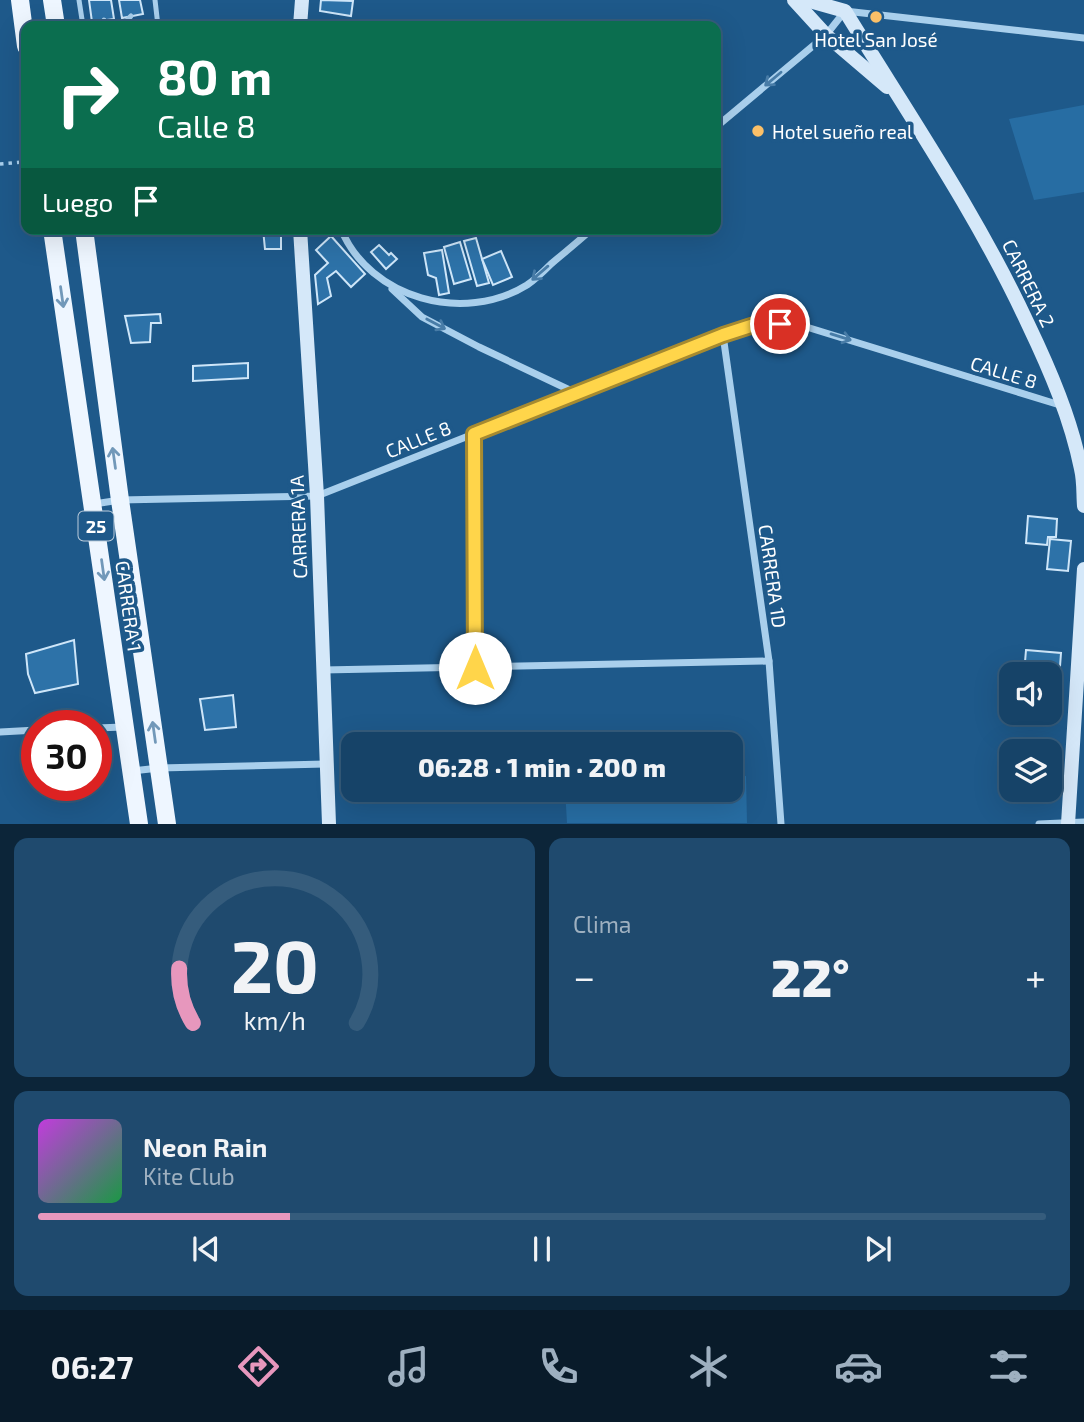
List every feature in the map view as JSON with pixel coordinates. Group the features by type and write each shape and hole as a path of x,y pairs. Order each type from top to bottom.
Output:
{"main road":[{"path":"20,0 23,21"},
{"path":"52,0 55,21"},
{"name":"CARRERA 1","path":"53,235 139,824"},
{"name":"CARRERA 1","path":"85,235 167,824"}],"street":[{"path":"300,21 302,0"},
{"name":"CARRERA 2","path":"794,0 826,35 896,95"},
{"path":"806,0 1084,38"},
{"path":"721,123 826,35 845,6"},
{"name":"CARRERA 2","path":"845,6 896,95 968,207 1038,344 1063,407 1083,471 1084,506"},
{"name":"CARRERA 1A","path":"300,235 317,496 329,824"},
{"path":"343,235 363,263 422,317 576,393"},
{"path":"384,281 415,297 440,303 470,304 495,299 528,285 586,235"},
{"name":"CALLE 8","path":"93,505 120,500 317,496 723,335 760,323 800,325 1063,407"},
{"name":"CARRERA 1D","path":"723,335 769,661 781,824"},
{"path":"474,434 475,668"},
{"path":"1068,823 1084,569"},
{"path":"322,670 769,661"},
{"path":"112,727 125,727"},
{"path":"0,732 21,731"},
{"path":"132,771 326,764"},
{"path":"1039,824 1084,822"}],"lane":[{"path":"79,0 82,21"},
{"path":"155,0 157,21"},
{"path":"126,21 131,16"}],"path":[{"path":"0,164 21,162"}],"shaded area":[{"path":"1084,105 1084,192 1034,200 1009,119"},
{"path":"743,776 746,776 747,823 567,823 566,802 743,802"}],"building":[{"path":"89,0 111,0 114,19 92,21"},
{"path":"119,0 140,0 143,14 122,18"},
{"path":"321,0 353,1 351,16 320,11"},
{"path":"264,235 281,235 281,249 265,249"},
{"path":"331,236 365,274 351,287 336,271 327,278 331,296 318,304 315,275 328,263 316,250"},
{"path":"476,238 489,283 477,286 464,241"},
{"path":"460,242 471,279 454,284 444,247"},
{"path":"379,245 397,259 386,269 371,252"},
{"path":"442,250 449,293 439,295 436,278 428,275 424,253"},
{"path":"501,251 512,277 493,285 482,259"},
{"path":"160,314 161,323 151,323 150,342 131,343 125,316"},
{"path":"248,363 248,378 193,381 193,366"},
{"path":"1028,516 1057,519 1056,537 1048,537 1047,545 1026,543"},
{"path":"1050,539 1071,541 1068,571 1047,569"},
{"path":"74,640 78,684 35,693 28,674 26,654"},
{"path":"1026,650 1061,653 1060,662 1025,662"},
{"path":"233,695 236,727 205,730 200,699"}],"place":[{"name":"Hotel San José","path":"876,17"},
{"name":"Hotel sueño real","path":"758,131"}],"route":[{"path":"475,668 474,434 723,335 760,323 780,324"}]}
